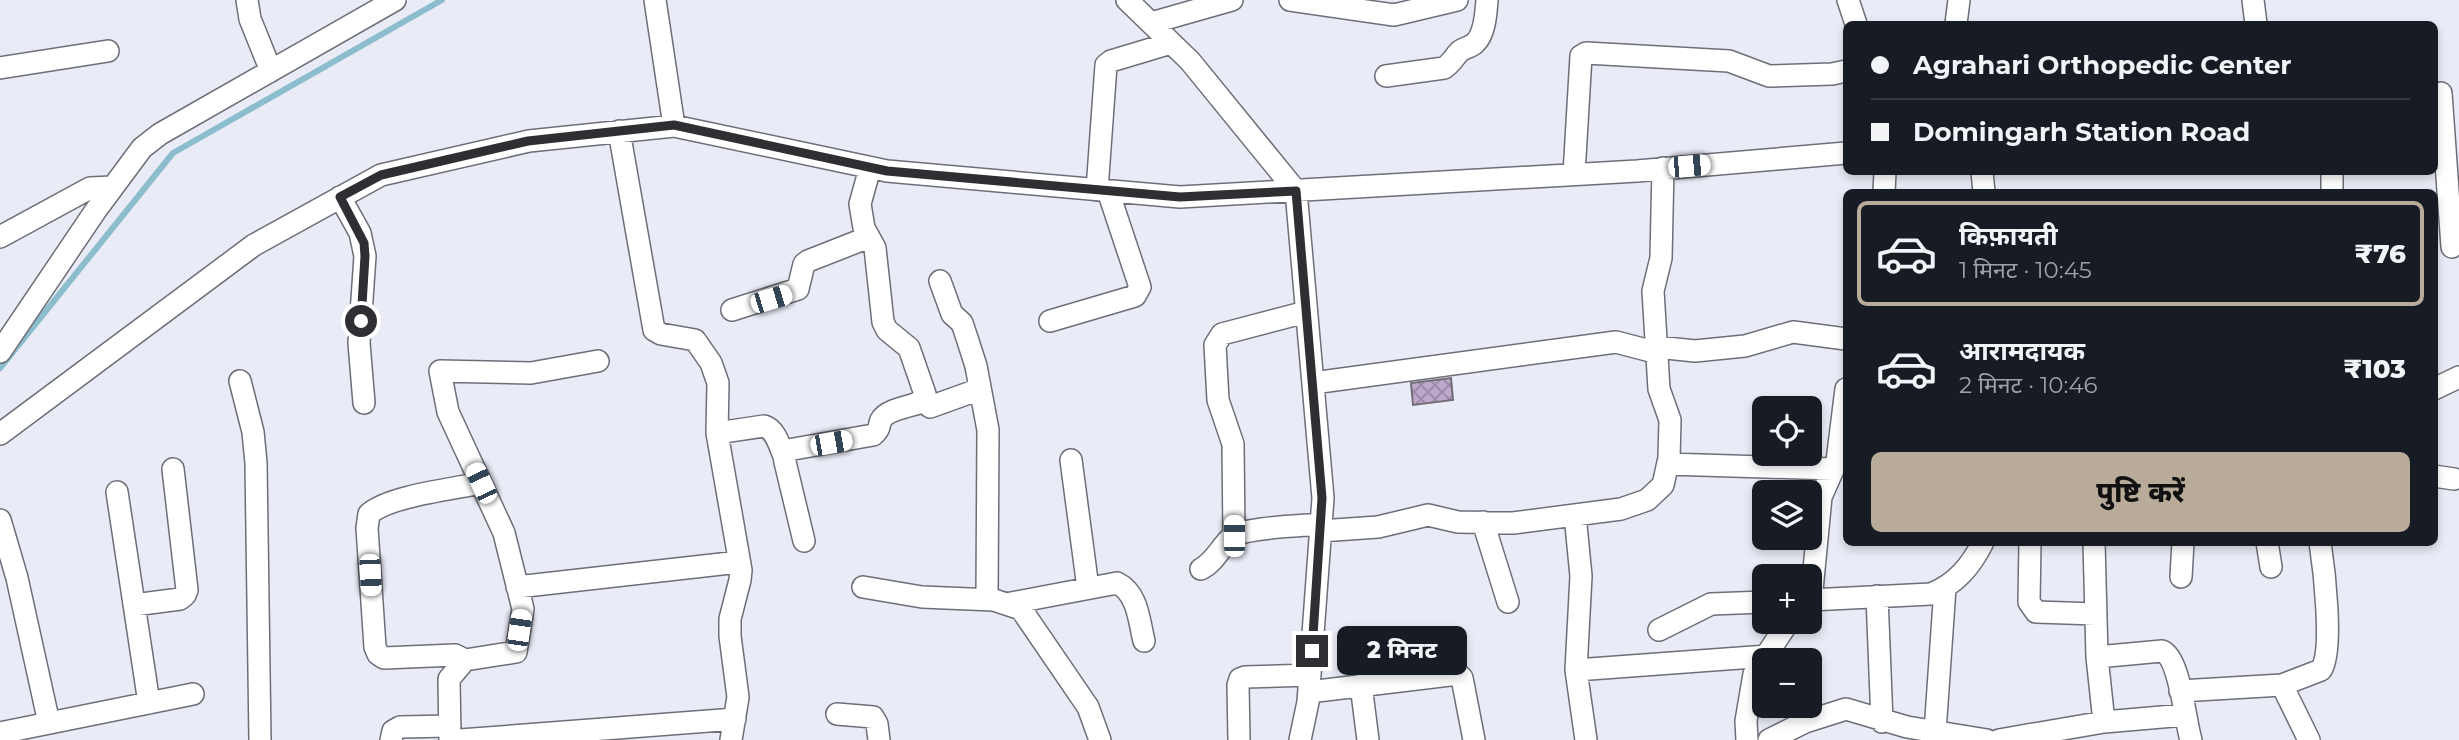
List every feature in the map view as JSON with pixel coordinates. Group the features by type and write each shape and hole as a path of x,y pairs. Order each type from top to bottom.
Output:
{"street":[{"path":"247,0 250,19 271,71"},
{"path":"0,352 142,148 160,134 395,0"},
{"path":"655,0 674,125"},
{"path":"1126,0 1190,61 1296,191 1322,498 1309,683 1300,740"},
{"path":"1151,23 1207,4 1232,0"},
{"path":"1290,0 1394,15 1457,0"},
{"path":"1386,76 1444,68 1450,64 1478,38 1485,20 1487,0"},
{"path":"1848,0 1855,21"},
{"path":"1956,21 1959,0"},
{"path":"2253,0 2256,21"},
{"path":"1050,321 1135,296 1139,292 1140,287 1103,190 1106,65 1111,61 1171,43"},
{"path":"0,68 108,51"},
{"path":"1574,174 1581,56 1586,52 1729,61 1769,76 1843,72"},
{"path":"2445,93 2452,247"},
{"path":"0,434 254,245 340,197 381,175 528,141 674,125 870,168 1180,197 1574,174 1843,153"},
{"path":"391,740 393,731 400,727 454,735 590,735 733,730 738,697 730,619 740,580 717,433 718,383 711,363 695,340 661,334 654,330 619,131"},
{"path":"784,456 788,450 873,435 886,415 919,403 925,394 909,348 887,330 883,322 875,248 864,228 860,204 870,168"},
{"path":"1201,569 1210,564 1234,536 1241,532 1378,527 1428,515 1458,522 1513,523 1621,509 1647,500 1663,485 1668,464 1670,420 1659,389 1653,291 1661,258 1663,168"},
{"path":"0,237 90,188 113,187"},
{"path":"340,197 364,243 359,343 364,403"},
{"path":"732,310 798,289 804,264 808,261 869,237"},
{"path":"940,281 952,314 962,323 976,366 988,440 996,602"},
{"path":"1234,536 1233,444 1218,400 1216,340 1222,334 1306,312"},
{"path":"1313,383 1616,342 1658,350 1695,351 1745,346 1793,332 1843,339"},
{"path":"481,483 392,502 369,514 367,528 374,647 384,658 455,655 465,660 516,652 523,609 504,533 481,483 448,412 440,371 531,373 598,361"},
{"path":"2438,387 2459,377"},
{"path":"240,381 253,432 256,463 260,740"},
{"path":"930,407 980,389"},
{"path":"1814,564 1821,496 1837,461 1843,413"},
{"path":"717,433 764,426 770,428 784,456 804,541"},
{"path":"1071,460 1088,589"},
{"path":"1668,464 1833,469"},
{"path":"134,606 180,599 186,595 173,469"},
{"path":"117,492 149,703"},
{"path":"1575,515 1581,576 1576,670 1586,740"},
{"path":"0,520 17,578 49,723"},
{"path":"1483,522 1508,602"},
{"path":"1822,599 1931,594 1945,588 1970,564 1981,546"},
{"path":"2030,546 2031,608 2036,612 2096,614"},
{"path":"2094,546 2097,657 2110,727"},
{"path":"2181,577 2183,546"},
{"path":"2268,546 2271,568"},
{"path":"2180,691 2281,685 2321,670 2324,665 2327,604 2320,546"},
{"path":"517,587 739,562"},
{"path":"996,602 1117,583 1125,586 1134,602 1144,641"},
{"path":"863,587 922,597 996,602 1021,609 1088,707 1100,740"},
{"path":"1934,732 1945,588"},
{"path":"1877,596 1882,722"},
{"path":"1659,630 1711,604 1752,602"},
{"path":"2097,657 2162,651 2167,653 2174,665 2191,740"},
{"path":"1576,670 1752,657"},
{"path":"454,735 449,679 465,660"},
{"path":"1239,740 1238,685 1245,677 1361,685 1458,674 1462,678 1474,740"},
{"path":"1361,685 1368,740"},
{"path":"2281,685 2309,740"},
{"path":"1747,740 1746,721 1752,686"},
{"path":"0,733 193,694"},
{"path":"1769,740 1805,722 1846,709 1865,713 1882,722 1987,740"},
{"path":"837,714 873,717 877,724 878,740"},
{"path":"1999,740 2071,734 2185,715"}],"building":[{"path":"1451,378 1453,400 1413,405 1411,383"}],"waterway":[{"path":"0,368 173,153 442,0"}],"route":[{"path":"361,321 364,243 340,197 381,175 528,141 674,125 887,171 1180,197 1296,191 1322,498 1312,651"}]}
